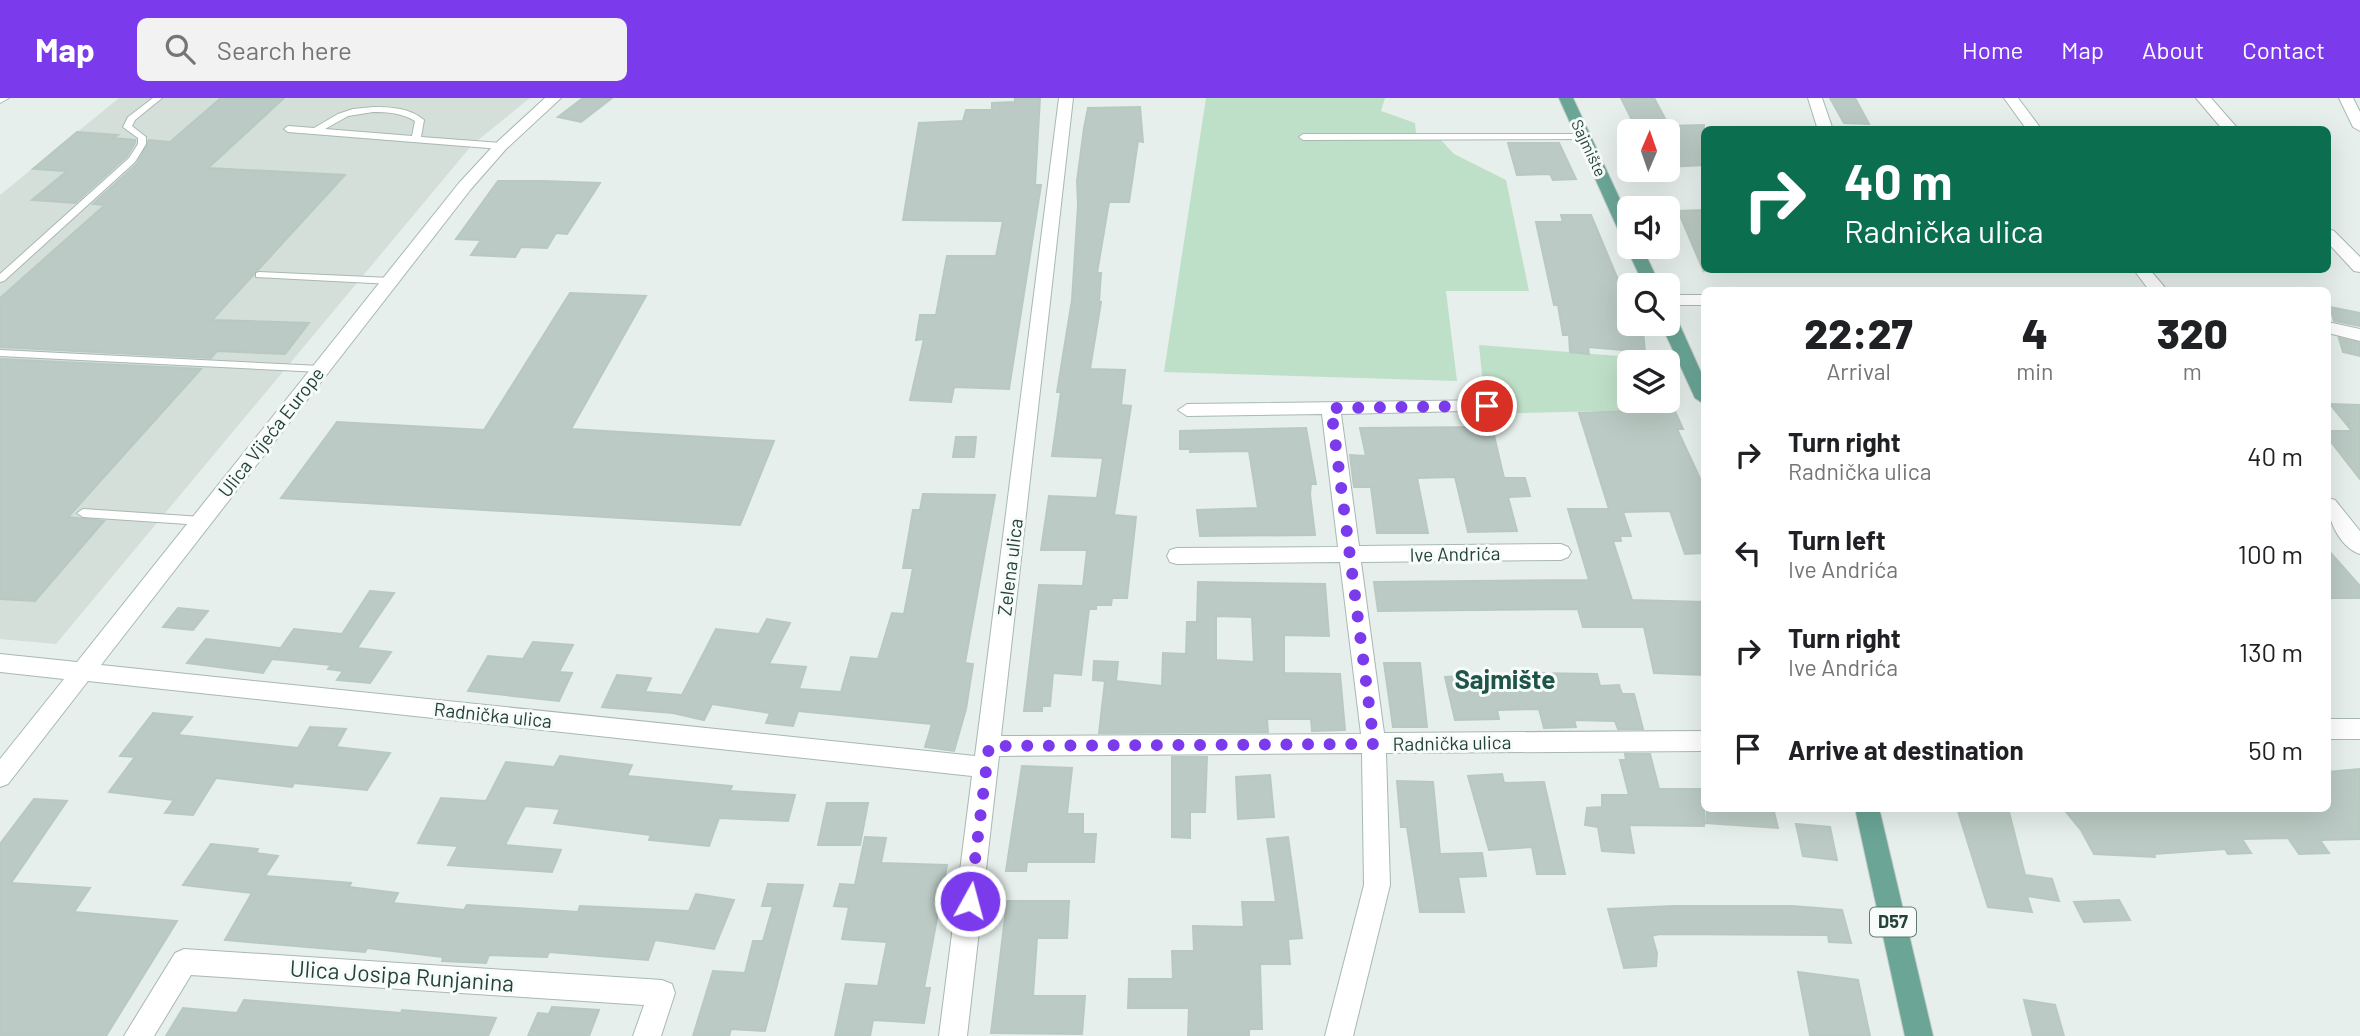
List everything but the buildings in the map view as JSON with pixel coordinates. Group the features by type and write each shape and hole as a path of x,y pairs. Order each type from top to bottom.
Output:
{"main road":[{"name":"Sajmište","path":"1566,98 1617,210"},
{"path":"1676,336 1701,391"},
{"name":"D57","path":"1868,812 1919,1036"}],"street":[{"name":"Ulica Vijeća Europe","path":"0,777 321,369 501,146 554,98"},
{"name":"Zelena ulica","path":"953,1036 1066,98"},
{"path":"1815,98 1825,126"},
{"path":"2011,98 2032,126"},
{"path":"2203,98 2228,126"},
{"path":"2346,98 2360,127"},
{"path":"2331,237 2360,267"},
{"path":"2144,273 2156,287"},
{"path":"1680,300 1701,300"},
{"path":"2331,329 2360,335"},
{"path":"1187,410 1498,406"},
{"path":"1331,408 1374,744 1377,885 1339,1036"},
{"path":"2331,509 2360,546"},
{"name":"Ive Andrića","path":"1177,556 1561,552"},
{"name":"Radnička ulica","path":"0,663 987,756 1374,744 1701,741"},
{"path":"2331,729 2360,729"},
{"name":"Ulica Josipa Runjanina","path":"138,1036 184,962 662,993 647,1036"}],"lane":[{"path":"0,279 132,160 142,144 142,137 127,127 131,119 158,98"},
{"path":"316,131 344,114 394,112 413,114 420,120 416,139"},
{"path":"288,130 501,146"},
{"path":"1303,137 1584,137"},
{"path":"259,275 391,281"},
{"path":"0,353 321,369"},
{"path":"83,513 201,521"}],"shaded area":[{"path":"119,98 530,98 472,145 56,644 0,639 0,195"}],"green space":[{"path":"1206,98 1385,98 1381,111 1415,123 1416,133 1438,137 1454,154 1506,180 1529,291 1446,291 1457,381 1164,372"},
{"path":"1479,345 1617,356 1617,411 1486,414"}],"district":[{"name":"Sajmište","path":"1505,680"}],"route":[{"path":"970,901 989,746 1374,744 1331,408 1487,406"}]}
